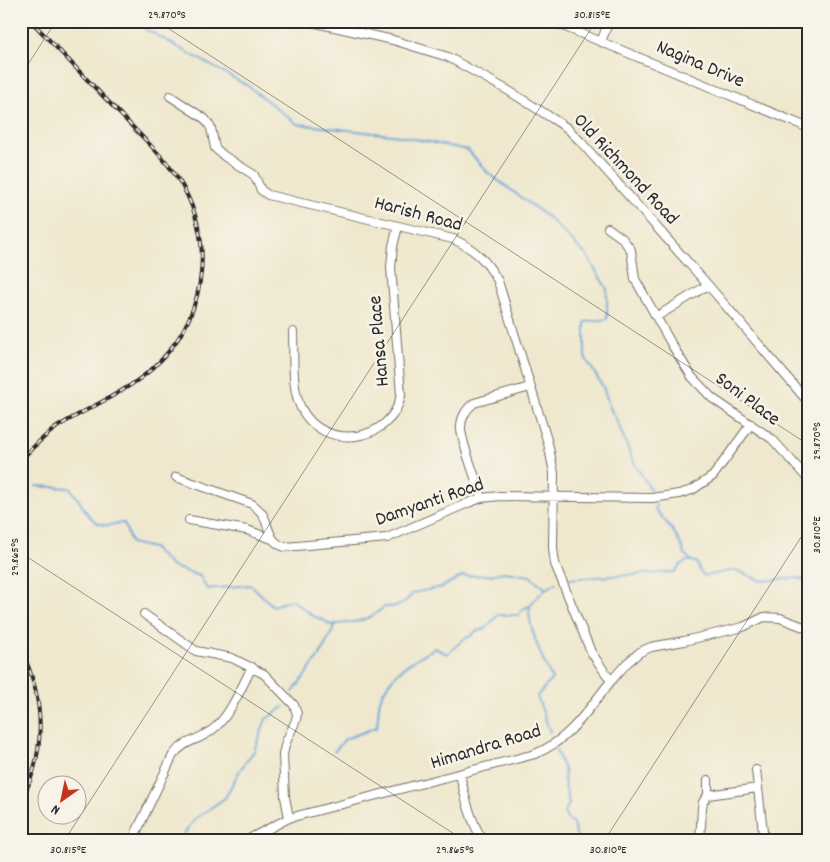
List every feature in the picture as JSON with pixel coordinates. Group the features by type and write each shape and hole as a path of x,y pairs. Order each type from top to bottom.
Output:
{"street":[{"name":"Nagina Drive","path":"551,21 809,128"},
{"path":"601,42 609,21"},
{"name":"Old Richmond Road","path":"310,22 393,40 448,57 509,91 566,128 580,141 708,285 809,403"},
{"name":"Harish Road","path":"170,96 205,119 211,128 215,148 254,175 263,192 453,239 466,245 481,257 498,281 548,443 554,473 554,497"},
{"name":"Hansa Place","path":"293,332 296,394 302,410 314,425 331,434 350,437 375,431 389,420 398,407 401,395 391,267 393,246 398,226"},
{"name":"Soni Place","path":"608,228 622,238 630,250 635,279 692,377 712,398 780,446 809,480"},
{"path":"656,317 708,285"},
{"path":"481,498 461,429 464,415 469,406 474,403 530,387"},
{"name":"Damyanti Road","path":"189,520 247,530 272,539 280,546 285,547 387,538 481,498 500,496 666,497 692,490 713,476 751,424"},
{"path":"176,477 252,504 264,517 272,539"},
{"path":"554,497 553,548 555,564 591,652 610,681"},
{"path":"144,614 196,651 232,658 264,674 291,702 296,710 296,720 286,742 284,754 285,797 289,818"},
{"name":"Himandra Road","path":"245,841 289,818 460,774 547,749 571,731 610,681 627,663 645,650 657,645 684,641 743,627 769,616 809,629"},
{"path":"132,841 173,755 182,745 218,726 229,710 252,667"},
{"path":"756,770 764,841"},
{"path":"460,774 467,809 483,841"},
{"path":"700,841 702,808 703,802 708,795 708,780"},
{"path":"708,795 758,788"}],"waterway":[{"path":"131,21 248,86 297,124 400,136 468,150 488,173 549,218 587,256 607,289 607,319 585,322 585,357 603,387 633,461 651,490"},
{"path":"36,486 69,488 93,520 104,525 124,523 131,543 153,548 171,566 200,576 207,589 251,585 273,606 292,600 313,616 330,625 336,624"},
{"path":"656,505 655,509 674,532 684,551 683,553 691,560"},
{"path":"567,579 674,572 681,564 693,561 697,563 700,571 705,576 735,570 762,581 797,578 809,582"},
{"path":"293,692 320,655 336,624 356,622 368,618 384,607 401,604 413,593 442,587 462,576 490,575 504,572 530,576 546,589 556,583"},
{"path":"546,589 533,602 529,614 536,643 552,679 537,696 550,732"},
{"path":"334,752 345,739 377,727 379,703 384,691 395,676 409,663 435,648 447,654 476,631 485,629 498,615 519,615 522,609 530,606"},
{"path":"179,841 195,819 225,798 240,770 254,751 266,719 284,707"},
{"path":"556,750 565,772 564,779 569,804 564,812 568,820 573,823 578,841"}],"railway":[{"path":"21,460 57,427 131,385 153,368 184,329 194,307 200,283 202,260 200,236 194,212 184,189 171,169 148,142 31,21"},
{"path":"21,650 35,687 40,726 35,764 21,801"}]}
